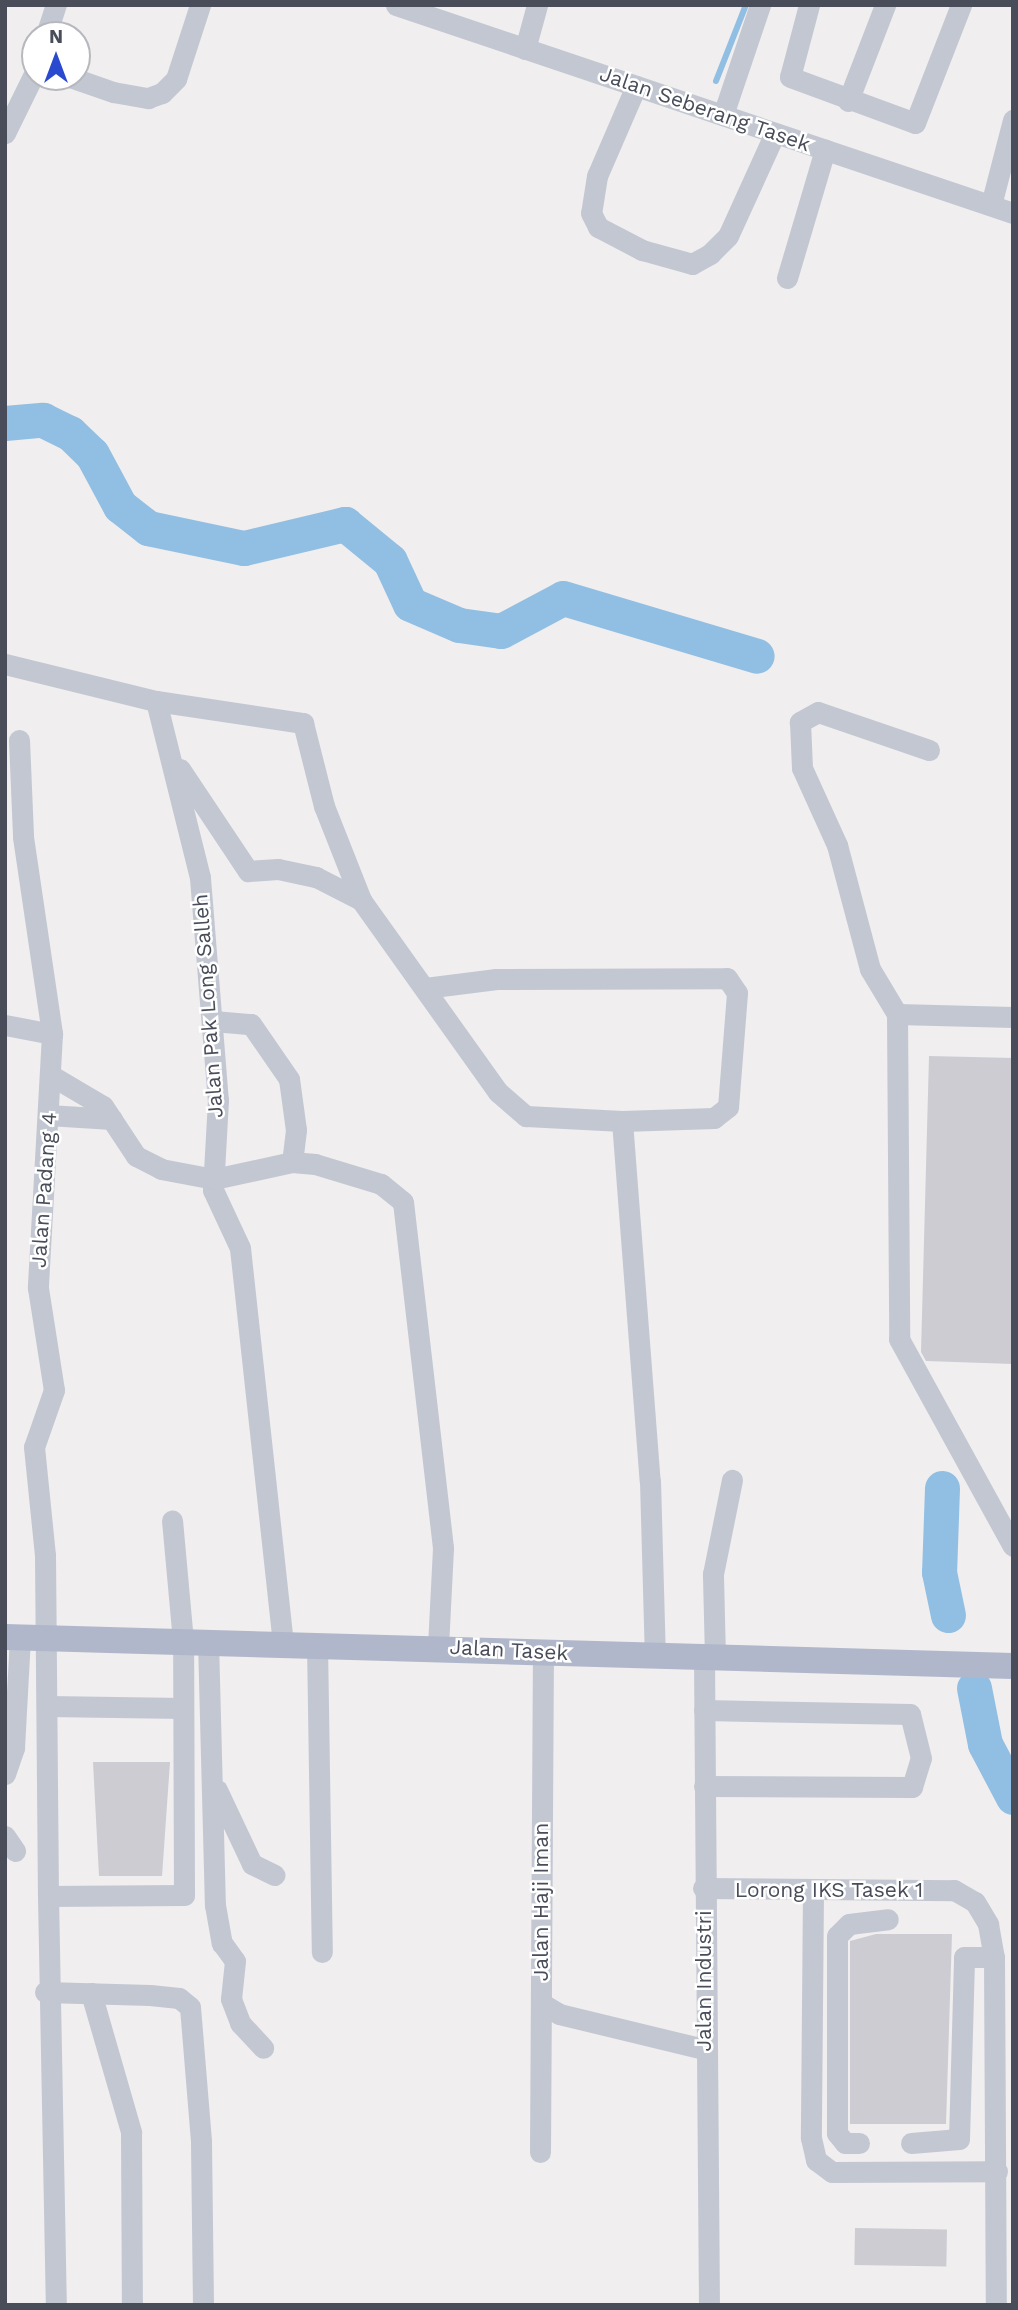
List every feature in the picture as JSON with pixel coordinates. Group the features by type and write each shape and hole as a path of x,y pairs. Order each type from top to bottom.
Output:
{"main road":[{"name":"Jalan Tasek","path":"24,1638 438,1647 1013,1666"}],"street":[{"path":"91,83 125,94 162,93 176,79 200,5"},
{"name":"Jalan Seberang Tasek","path":"397,5 1013,213"},
{"path":"525,49 537,5"},
{"path":"723,115 760,5"},
{"path":"809,5 790,77 909,122 921,120 961,5"},
{"path":"848,101 885,5"},
{"path":"636,86 597,176 591,213 598,227 642,250 692,264 728,236 775,133"},
{"path":"5,133 26,91"},
{"path":"991,205 1013,120"},
{"path":"787,278 825,150"},
{"path":"5,664 156,701 303,723 324,806 361,900 513,1110 535,1118 622,1121 714,1118 728,1107 737,993 727,978 496,979 425,988"},
{"name":"Jalan Pak Long Salleh","path":"156,701 176,764 200,878 213,1021 214,1179 240,1248 283,1643"},
{"path":"929,750 818,712 800,722 802,768 837,845 870,969 897,1014 899,1339 1013,1546"},
{"name":"Jalan Padang 4","path":"19,740 24,850 51,1034 52,1076 38,1288 54,1390 34,1447 24,1638"},
{"path":"176,764 248,872 278,869 316,877 361,900"},
{"path":"897,1014 1013,1017"},
{"path":"213,1021 251,1024 289,1079 296,1130 292,1162"},
{"path":"5,1025 51,1034"},
{"path":"52,1076 103,1106 136,1156 161,1170 214,1179 292,1162 382,1184 403,1202 443,1548 438,1647"},
{"path":"48,1115 112,1119"},
{"path":"622,1121 650,1481 655,1656"},
{"name":"Jalan Industri","path":"709,2305 704,2049 704,1710 713,1574 732,1479"},
{"path":"172,1520 196,1641 212,1779 215,1905 222,1942 234,1961 231,1999 240,2023 262,2048"},
{"path":"24,1638 47,1706 48,1896 45,1993 57,2305"},
{"path":"5,1774 14,1748 24,1638"},
{"path":"48,1896 184,1895 183,1709 196,1641"},
{"path":"317,1644 321,1952"},
{"name":"Jalan Haji Iman","path":"540,2152 543,1652"},
{"path":"47,1706 183,1709"},
{"path":"704,1710 910,1714 921,1758 912,1787 704,1786"},
{"path":"212,1779 252,1864 275,1875"},
{"name":"Lorong IKS Tasek 1","path":"703,1888 813,1891 954,1890 975,1902 988,1924 995,1957"},
{"path":"813,1891 810,2080 811,2138 816,2160 832,2172 997,2171"},
{"path":"859,2143 845,2143 837,2133 837,1936 849,1924 888,1919"},
{"path":"911,2143 952,2143 959,2139 963,2118 964,1957 995,1957 996,2305"},
{"path":"45,1993 179,1998 190,2007 201,2142 203,2305"},
{"path":"91,1993 131,2132 133,2303"},
{"path":"541,2003 559,2014 704,2049"},
{"path":"964,2028 997,2027"},
{"path":"810,2080 837,2078"},
{"path":"963,2118 996,2118"}],"building":[{"path":"929,1056 1013,1058 1013,1364 926,1361 921,1352"},
{"path":"93,1762 170,1762 162,1876 99,1876"},
{"path":"876,1934 952,1934 946,2124 850,2124 850,1941"},
{"path":"855,2228 947,2230 946,2267 854,2265"}],"waterway":[{"path":"716,81 746,5"},
{"path":"5,423 43,420 70,433 92,454 120,506 148,528 244,548 345,524 390,561 410,604 459,625 501,631 563,598 757,656"},
{"path":"942,1488 939,1572 948,1615"},
{"path":"974,1688 985,1744 1013,1797"}]}
